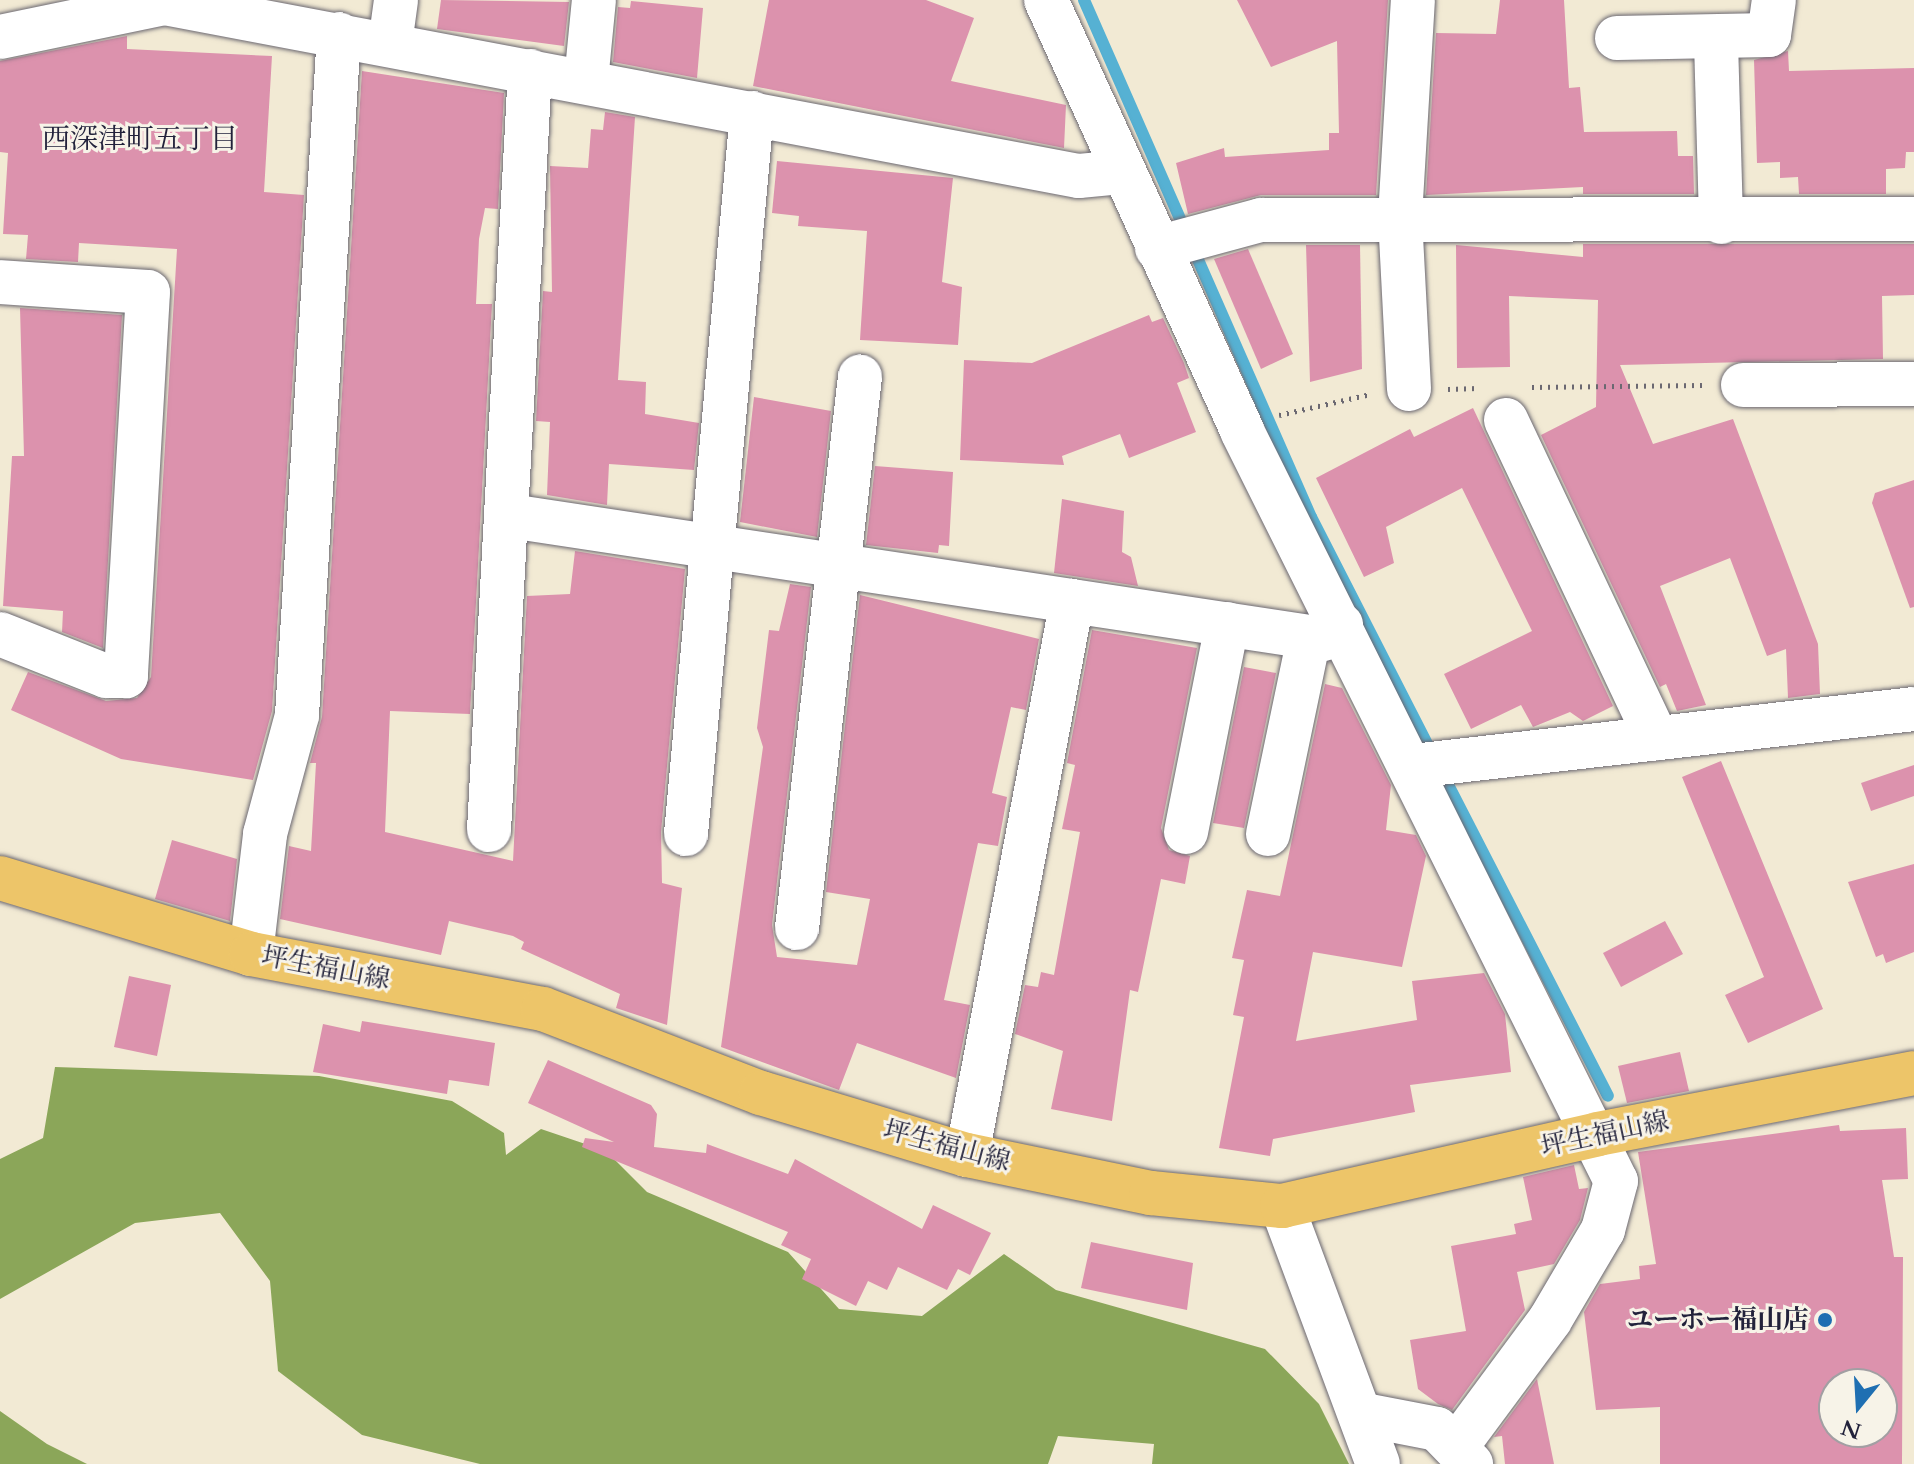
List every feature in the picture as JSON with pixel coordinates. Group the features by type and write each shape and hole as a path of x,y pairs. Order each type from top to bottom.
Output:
{"main road":[{"name":"坪生福山線","path":"0,878 251,954 543,1009 761,1093 967,1155 1151,1193 1282,1206 1598,1134 1914,1073"}],"street":[{"path":"390,44 396,0"},
{"path":"586,81 594,0"},
{"path":"1046,0 1121,172 1177,243 1325,631 1429,764 1598,1134 1616,1181 1603,1230 1550,1320 1463,1455 1437,1429 1365,1415"},
{"path":"1409,389 1400,217 1413,0"},
{"path":"1617,38 1716,41 1769,35 1774,0"},
{"path":"0,37 164,3 1079,176 1121,172"},
{"path":"251,954 265,834 297,715 339,34"},
{"path":"1716,41 1721,222"},
{"path":"489,830 510,516 530,71"},
{"path":"686,834 752,113"},
{"path":"1177,243 1261,220 1400,217 1721,222 1914,219"},
{"path":"0,291 148,292 126,676 106,676 0,634"},
{"path":"797,928 841,566 860,377"},
{"path":"1743,385 1914,384"},
{"path":"1506,420 1656,738"},
{"path":"510,516 1227,624 1325,631"},
{"path":"967,1155 1072,601"},
{"path":"1186,832 1227,624"},
{"path":"1268,834 1325,631"},
{"path":"1429,764 1914,709"},
{"path":"1282,1206 1365,1415 1378,1464"}],"green space":[{"path":"55,1067 319,1076 452,1101 504,1133 506,1155 541,1129 606,1151 647,1192 788,1252 839,1309 922,1316 1004,1254 1056,1290 1265,1349 1319,1404 1349,1464 1152,1464 1154,1444 1058,1436 1048,1464 480,1464 362,1435 278,1371 270,1281 220,1213 135,1223 0,1299 0,1159 43,1138"},
{"path":"0,1411 47,1444 87,1464 0,1464"}],"building":[{"path":"441,0 569,2 564,46 437,29"},
{"path":"769,0 926,0 974,18 951,81 1066,105 1064,148 753,86"},
{"path":"1237,0 1388,0 1376,195 1261,195 1188,214 1176,163 1224,148 1225,157 1329,150 1329,133 1339,133 1337,41 1271,67"},
{"path":"1500,0 1564,0 1569,88 1580,87 1584,132 1677,131 1678,156 1693,156 1694,194 1583,194 1583,187 1426,195 1436,33 1496,34"},
{"path":"631,1 703,8 697,78 613,62 618,7 630,8"},
{"path":"127,36 127,49 272,56 264,192 304,195 272,711 253,780 121,759 11,710 28,672 106,701 137,698 151,677 177,249 79,243 78,262 26,259 28,235 3,234 8,153 0,152 0,61"},
{"path":"1788,51 1789,71 1914,68 1914,152 1906,152 1905,168 1886,169 1886,194 1799,194 1798,177 1780,178 1780,162 1757,163 1754,60"},
{"path":"362,71 504,93 498,209 485,208 479,239 476,304 492,304 470,714 390,711 385,832 513,861 527,596 570,594 575,551 685,569 661,832 662,883 682,888 667,1025 616,1008 620,994 521,949 524,942 513,936 449,921 441,955 280,919 289,846 311,851 316,763 310,763 322,717"},
{"path":"605,112 635,117 618,380 646,382 645,414 699,423 694,470 609,464 607,505 547,495 550,422 536,421 543,291 552,292 550,166 588,168 591,129 603,130"},
{"path":"777,161 953,178 942,282 962,287 958,345 860,340 867,231 798,226 799,216 772,213"},
{"path":"1583,244 1914,244 1914,295 1882,296 1883,359 1620,365 1653,444 1733,419 1818,644 1820,694 1788,698 1786,649 1767,656 1730,558 1660,586 1706,705 1677,711 1666,684 1660,687 1541,435 1596,407 1598,300 1509,296 1510,367 1457,368 1456,245 1583,257"},
{"path":"1306,245 1360,245 1362,369 1310,382"},
{"path":"1248,249 1293,354 1261,369 1214,259"},
{"path":"20,308 122,315 103,648 62,632 63,611 3,606 12,456 24,456"},
{"path":"1149,315 1152,322 1163,318 1184,363 1189,378 1177,383 1196,432 1129,458 1120,434 1062,456 1064,465 960,460 964,360 1032,363"},
{"path":"754,397 831,411 817,537 740,522"},
{"path":"1473,408 1613,706 1583,721 1570,712 1533,727 1521,705 1471,729 1444,674 1532,631 1462,488 1386,527 1394,563 1364,577 1316,478 1410,429 1414,437"},
{"path":"875,466 953,472 949,546 939,545 938,553 866,545"},
{"path":"1914,480 1914,607 1910,608 1872,503 1875,493"},
{"path":"1062,499 1124,511 1122,552 1131,557 1138,586 1054,573"},
{"path":"790,584 811,587 772,925 777,957 857,965 870,899 826,892 860,595 1039,639 1026,710 1011,707 992,793 1007,797 998,846 978,843 944,1000 970,1005 956,1078 857,1043 839,1090 721,1047 763,747 757,728 769,630 779,631"},
{"path":"1092,630 1197,648 1161,828 1169,850 1190,856 1185,884 1161,879 1138,992 1130,990 1112,1121 1051,1109 1063,1051 1015,1034 1025,985 1038,987 1041,972 1054,975 1080,832 1062,829 1075,765 1067,763"},
{"path":"1244,667 1276,673 1244,828 1213,823"},
{"path":"1325,684 1342,688 1391,785 1386,830 1416,835 1426,856 1402,967 1313,952 1296,1041 1417,1020 1412,981 1484,973 1505,1014 1511,1072 1410,1085 1415,1112 1273,1139 1270,1156 1219,1148 1244,1017 1233,1015 1244,960 1232,958 1247,890 1280,896"},
{"path":"1721,761 1823,1009 1748,1043 1725,995 1764,977 1682,777"},
{"path":"1914,765 1914,796 1871,811 1861,783"},
{"path":"172,840 237,859 230,921 155,899"},
{"path":"1914,864 1914,952 1886,963 1883,954 1876,957 1848,882"},
{"path":"1665,921 1683,954 1621,987 1603,953"},
{"path":"129,976 171,985 157,1056 114,1047"},
{"path":"362,1021 495,1043 489,1086 449,1080 447,1094 313,1072 323,1024 360,1032"},
{"path":"1680,1052 1689,1091 1627,1103 1618,1066"},
{"path":"548,1060 651,1105 657,1114 654,1147 706,1153 707,1144 788,1174 795,1159 922,1229 933,1205 991,1233 970,1275 958,1269 947,1290 898,1267 887,1290 868,1281 856,1306 802,1279 811,1259 781,1245 788,1232 582,1147 585,1138 614,1142 528,1103"},
{"path":"1839,1125 1840,1131 1906,1128 1908,1179 1882,1180 1894,1257 1903,1257 1902,1464 1660,1464 1660,1407 1596,1410 1584,1312 1600,1284 1640,1279 1639,1266 1656,1264 1638,1152"},
{"path":"1574,1165 1579,1189 1588,1188 1580,1220 1554,1264 1517,1272 1525,1310 1452,1410 1438,1404 1418,1389 1410,1340 1466,1331 1451,1246 1516,1234 1514,1224 1532,1220 1523,1177"},
{"path":"1091,1242 1193,1263 1187,1310 1081,1288"},
{"path":"1537,1379 1554,1464 1505,1464 1502,1436 1494,1437"}],"waterway":[{"path":"1084,0 1311,517 1433,755"},
{"path":"1441,771 1608,1096"}],"place":[{"name":"ユーホー福山店","path":"1825,1320"}],"district":[{"name":"西深津町五丁目","path":"140,139"}]}
